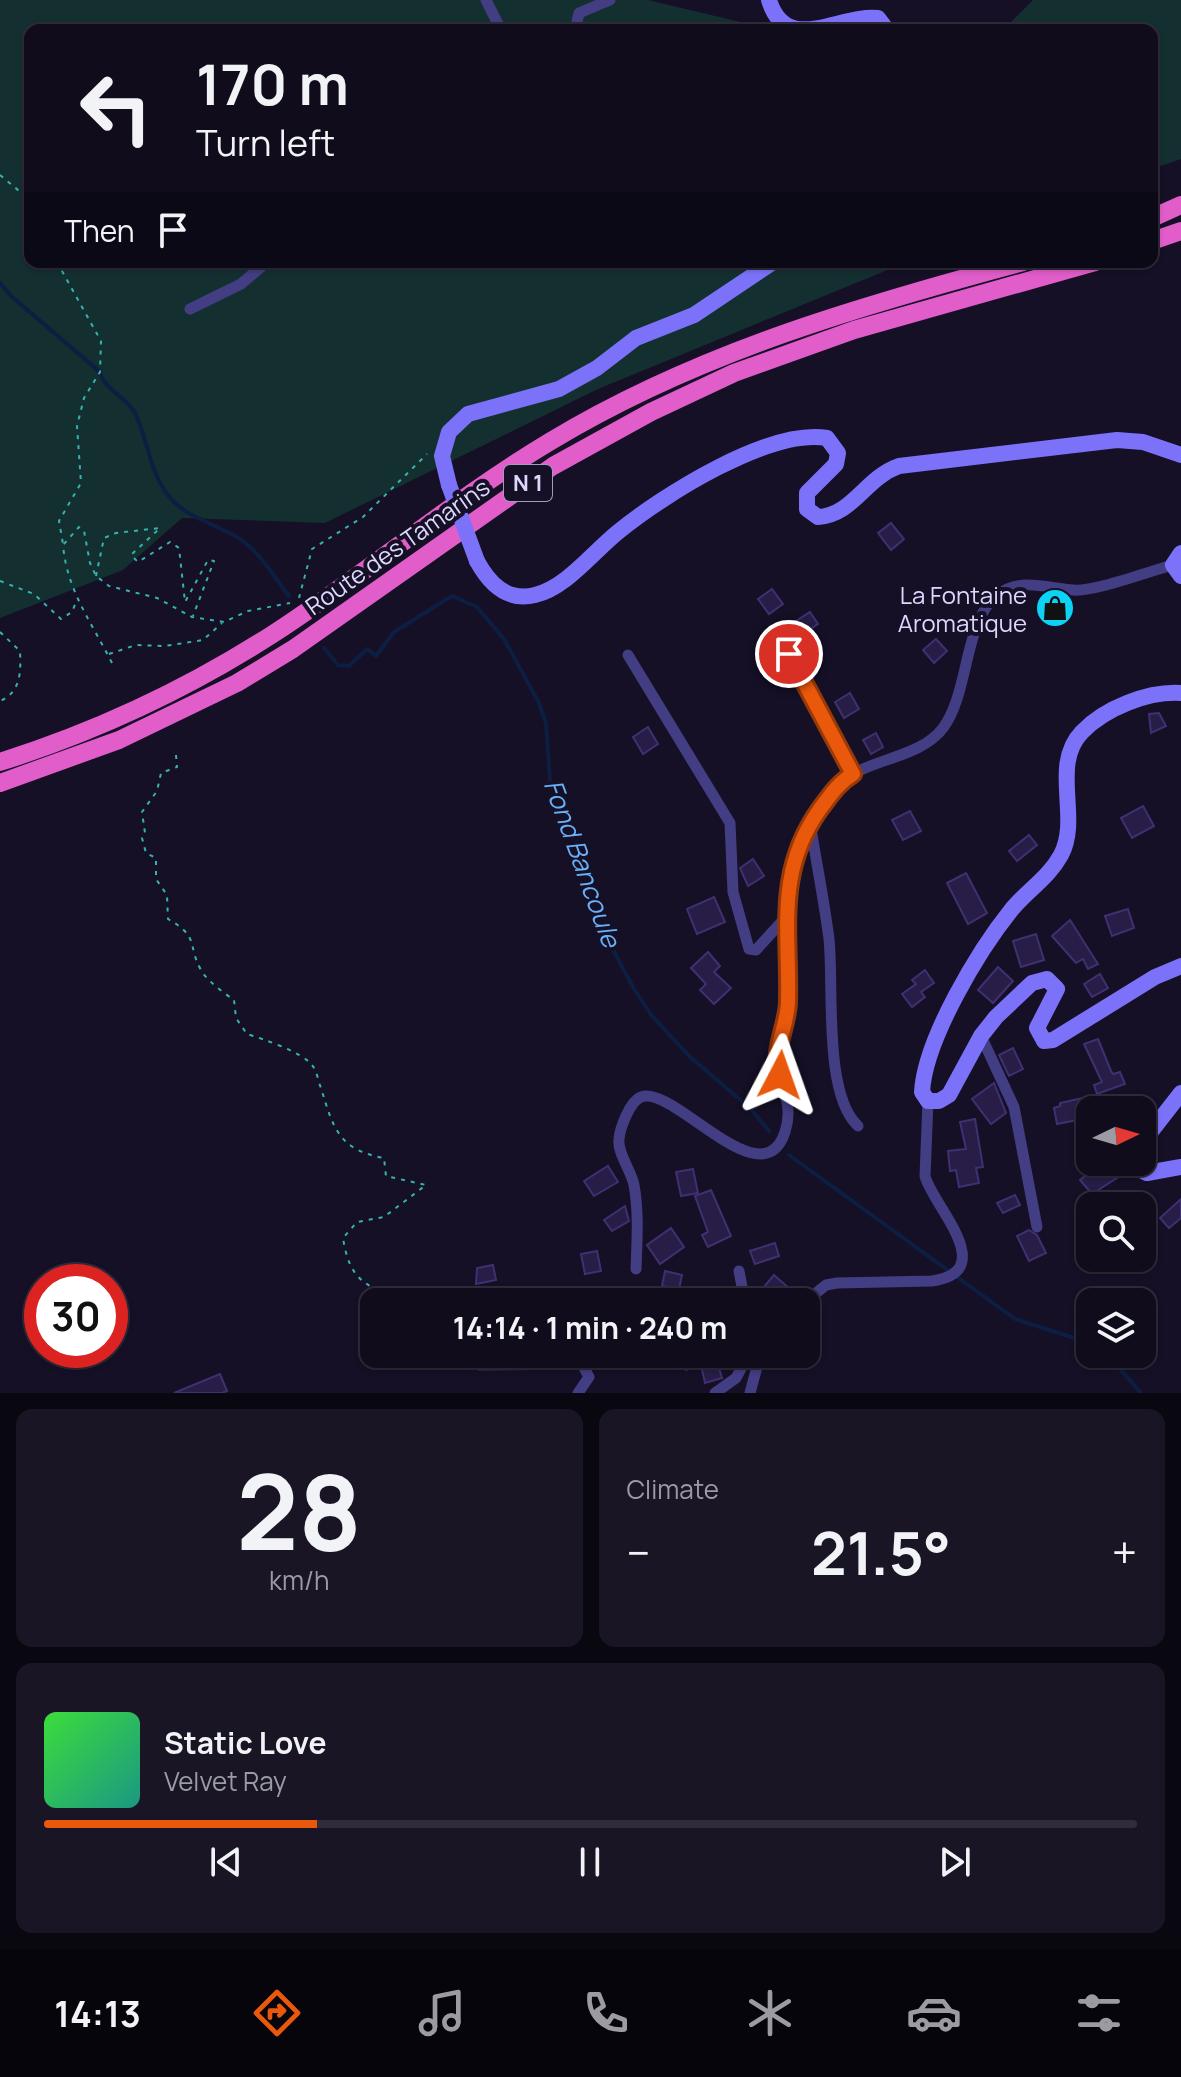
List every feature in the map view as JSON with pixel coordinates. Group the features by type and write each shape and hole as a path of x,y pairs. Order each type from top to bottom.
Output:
{"highway":[{"path":"1158,215 1181,205"},
{"path":"1158,239 1181,231"},
{"name":"Route des Tamarins","path":"0,762 37,751 201,677 273,634 550,441 637,393 740,348 884,299 1000,268"},
{"name":"Route des Tamarins","path":"0,783 119,740 237,683 293,649 553,466 651,412 734,373 854,330 1074,268"}],"main road":[{"path":"769,0 777,20 786,24"},
{"path":"835,24 863,16 878,18 882,24"},
{"path":"764,268 694,315 636,338 597,368 559,389 468,414 449,432 442,456 449,485 477,561 490,585 509,594 532,596 550,590 620,530 662,503 740,457 788,439 827,438 838,453 836,464 807,493 807,509 818,517 841,511 870,480 899,466 1105,440 1143,442 1181,455"},
{"path":"1181,693 1146,695 1125,704 1082,732 1071,749 1067,775 1069,830 1062,854 1003,921 963,982 925,1070 922,1092 928,1101 939,1101 949,1095 981,1036 996,1017 1039,980 1047,979 1057,989 1037,1028 1044,1041 1053,1040 1155,977 1181,966"},
{"path":"1156,1125 1181,1093"},
{"path":"1156,1171 1181,1167"}],"street":[{"path":"486,0 498,24"},
{"path":"576,24 579,13 610,0"},
{"path":"190,309 241,284 260,268"},
{"path":"636,1269 637,1202 619,1139 636,1099 643,1096 661,1099 739,1150 769,1149 779,1143 785,1131 788,1114 777,1056 788,1006 787,882 792,860 810,822 838,784 853,774 919,747 941,731 956,701 978,629 996,596 1021,585 1035,584 1077,591 1178,564"},
{"path":"789,654 853,774"},
{"path":"628,655 730,823 733,892 749,949 756,950 787,916"},
{"path":"810,822 829,940 838,1079 845,1108 858,1126"},
{"path":"981,1036 1014,1107 1037,1227"},
{"path":"820,1290 837,1283 943,1280 959,1266 962,1256 959,1235 928,1187 925,1176 928,1101"},
{"path":"739,1271 742,1288"},
{"path":"578,1393 589,1377 584,1368"},
{"path":"715,1393 744,1368"},
{"path":"750,1393 757,1368"}],"path":[{"path":"0,175 24,195"},
{"path":"60,268 101,341 100,372 84,398 77,426 81,483 59,521 76,601 112,663"},
{"path":"108,655 136,645 165,646 203,640 224,622 248,611 295,601 302,595 312,549 363,517 422,456 446,443"},
{"path":"63,545 79,527 84,531 90,563 96,576 109,586 157,598 192,617 224,622"},
{"path":"96,576 104,538 116,533 160,528 131,555 138,562 170,542 179,548 185,602 208,560 214,561 192,617"},
{"path":"0,581 34,594 61,619 72,612 76,601"},
{"path":"0,632 20,651 21,677 10,697 0,701"},
{"path":"176,755 177,767 161,773 157,791 142,812 142,838 146,853 156,858 156,879 167,895 168,919 186,932 196,947 202,972 234,1000 236,1018 247,1034 276,1042 314,1067 331,1121 346,1145 369,1156 384,1158 386,1176 426,1185 384,1217 357,1222 343,1238 346,1260 354,1275 376,1288"}],"green space":[{"path":"0,0 648,0 749,24 24,24 24,268 892,268 598,389 325,523 182,518 123,570 0,618"},
{"path":"1033,0 1181,0 1181,159 1158,167 1158,24 1009,24"}],"building":[{"path":"891,523 904,539 891,550 878,533"},
{"path":"772,589 783,604 769,614 758,599"},
{"path":"810,612 818,624 801,635 793,623"},
{"path":"936,639 947,651 934,663 923,650"},
{"path":"850,693 859,709 844,718 835,702"},
{"path":"1159,713 1166,726 1151,733 1149,714"},
{"path":"648,727 658,744 643,754 633,737"},
{"path":"876,733 883,747 871,754 863,740"},
{"path":"1143,806 1154,826 1132,838 1121,818"},
{"path":"910,811 921,831 903,840 892,820"},
{"path":"1029,835 1037,845 1017,861 1009,851"},
{"path":"753,859 764,876 748,886 740,868"},
{"path":"966,873 987,913 968,924 947,883"},
{"path":"714,897 725,922 697,934 687,909"},
{"path":"1128,909 1134,928 1112,936 1105,916"},
{"path":"1070,920 1098,964 1088,969 1083,959 1076,963 1052,936"},
{"path":"1036,934 1044,960 1021,967 1013,941"},
{"path":"708,952 720,966 714,972 731,988 714,1004 700,990 706,984 691,968"},
{"path":"998,967 1013,981 993,1003 978,990"},
{"path":"925,970 934,983 921,992 925,997 912,1007 902,994 916,984 912,980"},
{"path":"1100,974 1108,988 1092,997 1084,984"},
{"path":"1098,1039 1111,1071 1113,1074 1120,1072 1125,1084 1097,1094 1094,1085 1102,1082 1084,1044"},
{"path":"1013,1048 1023,1069 1009,1076 999,1055"},
{"path":"994,1083 1006,1113 991,1124 972,1099"},
{"path":"1076,1100 1076,1120 1057,1124 1054,1108 1060,1103"},
{"path":"975,1119 983,1167 976,1168 979,1183 959,1187 956,1170 950,1171 948,1151 966,1149 960,1122"},
{"path":"608,1166 618,1182 594,1196 584,1181"},
{"path":"693,1169 698,1193 681,1196 676,1172"},
{"path":"1085,1176 1120,1176 1095,1192 1090,1192 1080,1180"},
{"path":"711,1190 731,1236 708,1247 702,1235 708,1232 695,1196"},
{"path":"1015,1195 1020,1205 1003,1213 997,1203"},
{"path":"1181,1199 1181,1218 1169,1228 1160,1218"},
{"path":"625,1206 629,1221 612,1231 604,1220"},
{"path":"671,1228 684,1247 660,1264 647,1245"},
{"path":"1029,1230 1037,1235 1046,1253 1029,1261 1017,1236"},
{"path":"775,1243 779,1256 755,1264 750,1251"},
{"path":"597,1251 601,1271 585,1274 581,1254"},
{"path":"493,1265 496,1280 476,1284 477,1268"},
{"path":"665,1271 682,1275 679,1288 662,1286"},
{"path":"774,1275 789,1288 763,1288"},
{"path":"702,1368 719,1368 722,1378 705,1383"},
{"path":"220,1374 227,1391 174,1393"}],"waterway":[{"name":"Fond Bancoule","path":"0,283 100,372 106,384 131,407 156,475 167,494 192,515 247,544 289,596"},
{"name":"Fond Bancoule","path":"324,648 338,665 349,666 367,649 376,656 394,632 452,596 477,607 504,639 538,701 546,723 550,781 580,849 611,946 634,989 652,1016 689,1056 750,1108 769,1131"},
{"name":"Fond Bancoule","path":"789,1155 1015,1319 1076,1339"},
{"name":"Fond Bancoule","path":"1119,1368 1141,1393"}],"place":[{"name":"La Fontaine Aromatique","path":"1055,608"}],"route":[{"path":"780,1075 777,1056 788,1006 787,882 792,860 802,834 838,784 853,774 789,654"}]}
